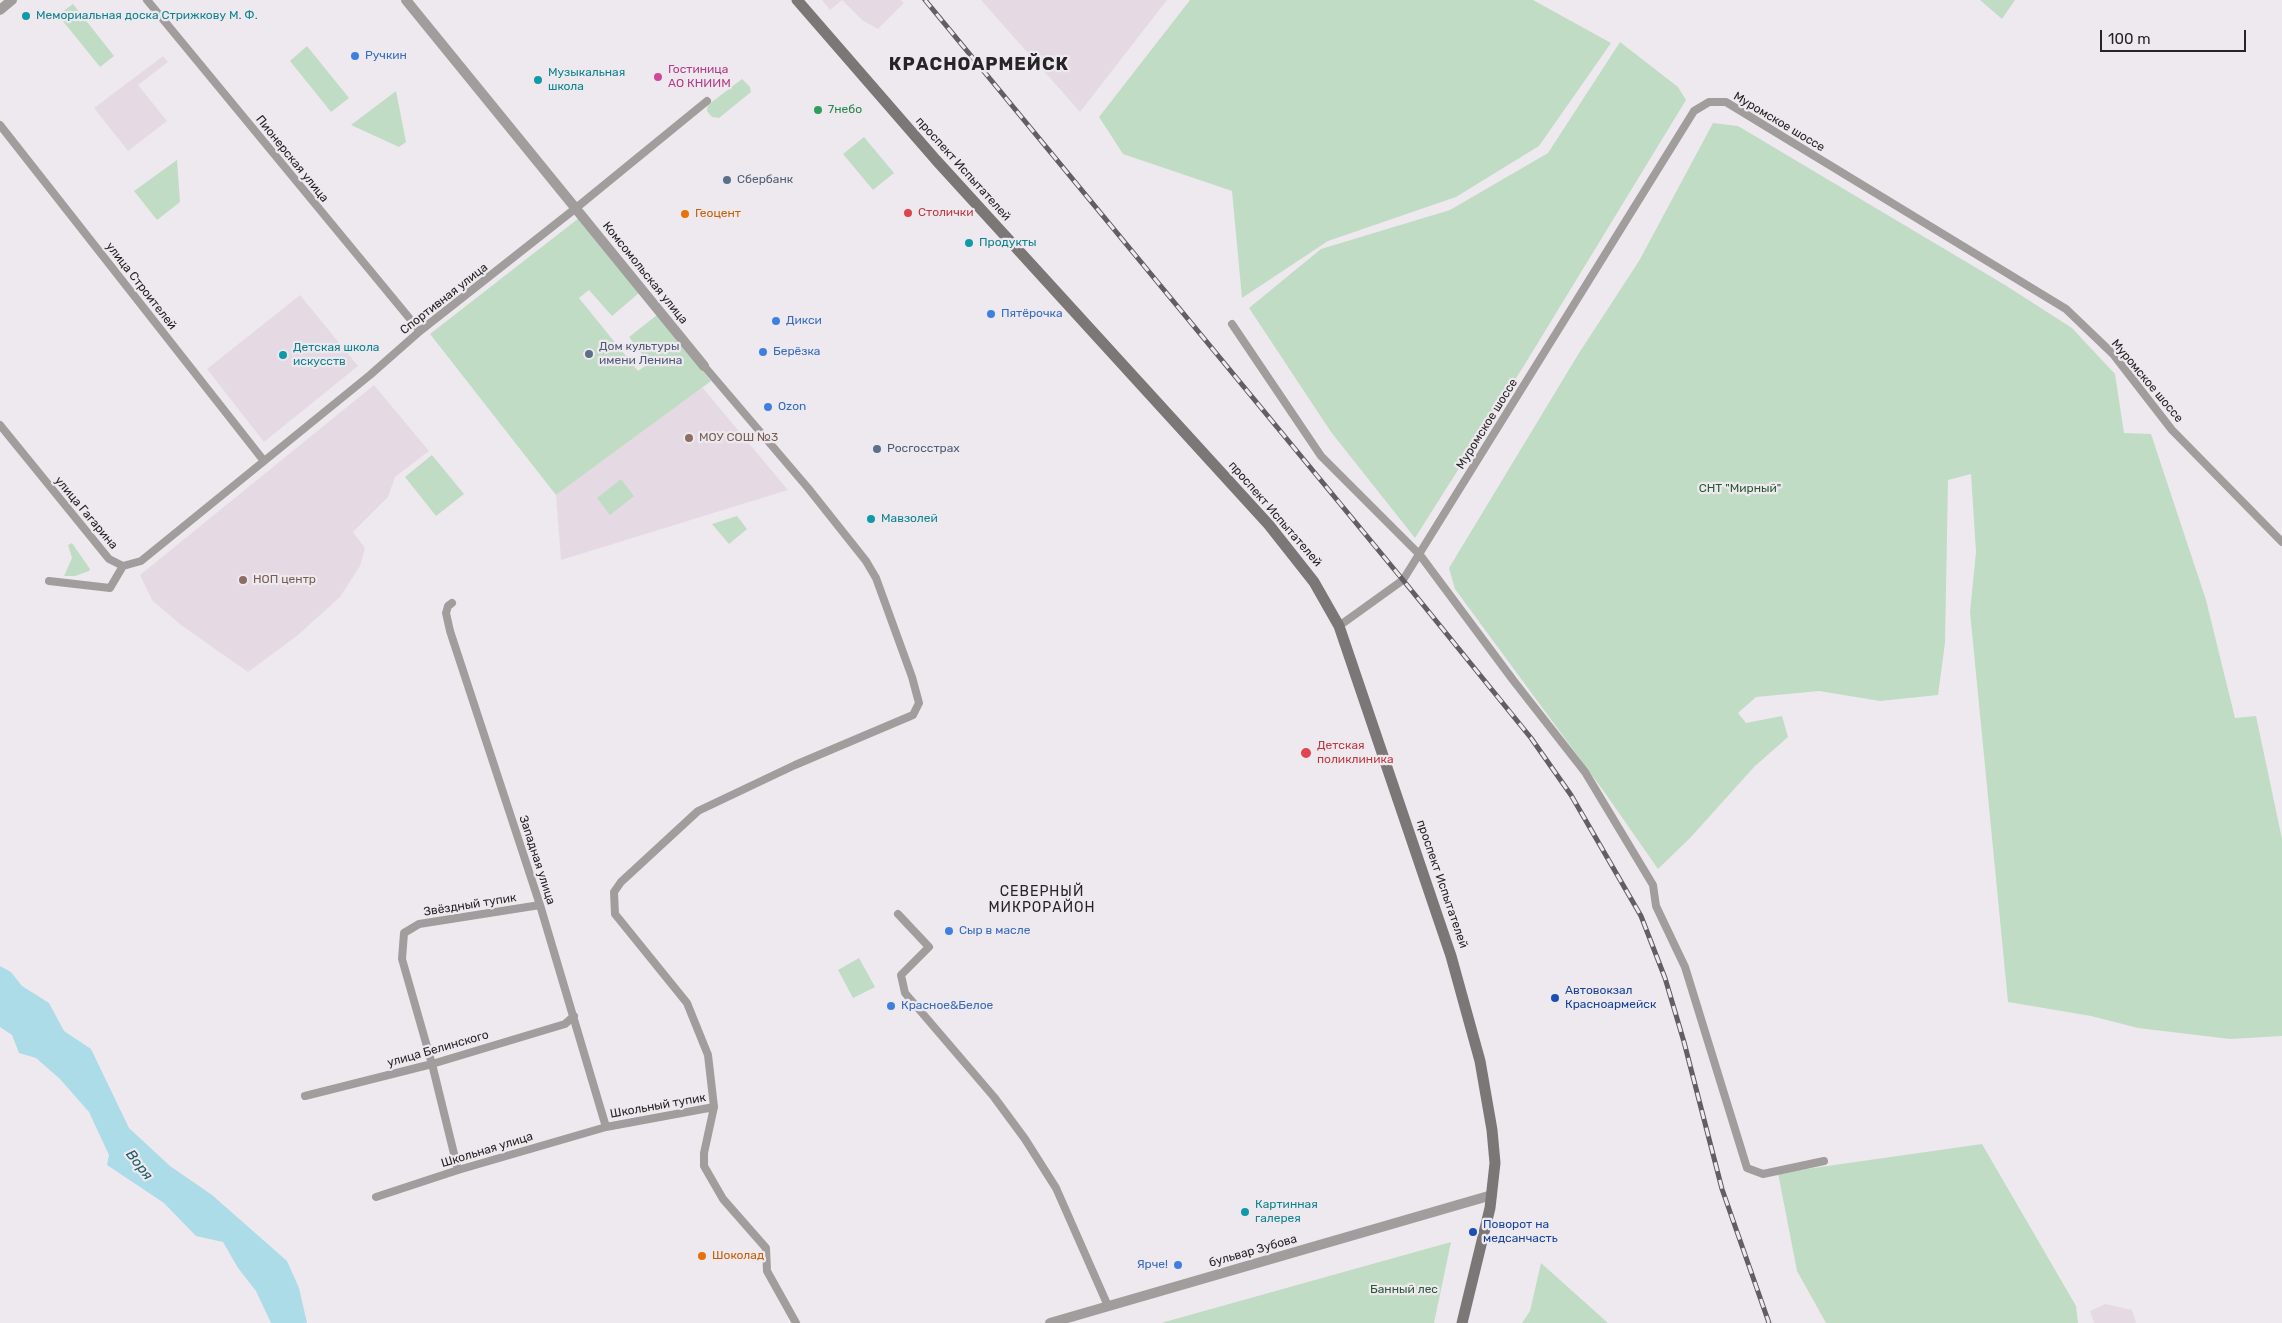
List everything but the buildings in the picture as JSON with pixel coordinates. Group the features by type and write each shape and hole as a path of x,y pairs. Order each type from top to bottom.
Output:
{"main road":[{"name":"проспект Испытателей","path":"797,0 942,167 1269,525 1314,582 1339,626 1464,996 1480,1061 1492,1130 1495,1163 1492,1195 1462,1323"}],"street":[{"path":"0,10 12,0"},
{"name":"Пионерская улица","path":"147,0 420,332"},
{"name":"Комсомольская улица","path":"406,0 704,366 808,488 866,561 876,578 912,677 919,703 913,716 795,765 698,811 621,882 614,892 615,914 687,1003 708,1055 714,1107 704,1153 704,1166 723,1199 766,1248 767,1271 796,1323"},
{"name":"Спортивная улица","path":"123,566 141,561 370,375 420,332 707,101"},
{"name":"Муромское шоссе","path":"1339,626 1403,580 1694,111 1709,102 1726,102 2066,309 2112,354 2172,430 2282,542"},
{"name":"улица Строителей","path":"0,125 264,461"},
{"path":"1232,324 1321,456 1420,555 1513,680 1585,772 1653,884 1656,906 1685,968 1746,1168 1762,1174 1824,1162"},
{"name":"улица Гагарина","path":"0,425 109,559 123,566"},
{"path":"49,581 110,588 123,566"},
{"name":"Западная улица","path":"452,603 448,606 446,613 450,631 540,905 606,1127"},
{"name":"Звёздный тупик","path":"432,1064 402,959 404,932 419,924 540,905"},
{"path":"898,914 929,947 901,975 905,994 994,1097 1025,1139 1056,1188 1108,1306"},
{"name":"улица Белинского","path":"305,1096 432,1064 565,1024 574,1016"},
{"path":"432,1064 458,1170"},
{"name":"Школьный тупик","path":"606,1127 714,1107"},
{"name":"Школьная улица","path":"376,1197 458,1170 606,1127"},
{"name":"бульвар Зубова","path":"1050,1323 1492,1195"}],"shaded area":[{"path":"822,0 842,0 830,10"},
{"path":"842,0 901,0 904,3 878,29 862,20"},
{"path":"981,0 1167,0 1080,112"},
{"path":"163,56 168,62 138,85 167,121 128,151 94,108"},
{"path":"300,295 358,366 264,442 207,369"},
{"path":"374,385 429,451 395,477 388,497 353,532 365,548 360,566 340,597 298,635 248,672 181,625 152,600 140,575"},
{"name":"МОУ СОШ №3","path":"702,387 788,490 561,560 556,495"},
{"path":"2105,1304 2132,1310 2136,1323 2094,1323 2090,1311"}],"green space":[{"path":"1190,0 1533,0 1611,43 1539,146 1456,197 1328,241 1242,298 1232,191 1123,154 1099,117"},
{"path":"1980,0 2015,0 2002,19"},
{"path":"73,4 114,56 100,67 58,15"},
{"path":"1620,42 1678,87 1686,100 1525,364 1415,538 1331,432 1249,308 1321,249 1450,210 1548,153"},
{"path":"307,46 349,98 331,112 290,61"},
{"path":"742,79 750,87 751,92 719,118 712,117 707,111 708,105"},
{"path":"396,91 406,142 399,147 351,125"},
{"name":"СНТ \"Мирный\"","path":"1713,123 1738,126 2005,285 2072,328 2115,374 2124,433 2151,434 2206,600 2235,718 2256,716 2282,839 2282,1036 2230,1039 2138,1028 2091,1016 2008,1002 1970,612 1976,552 1971,474 1948,480 1945,643 1938,695 1880,701 1819,691 1756,697 1738,713 1746,723 1782,716 1788,737 1754,767 1691,837 1658,869 1605,793 1455,589 1449,568 1579,353 1639,261"},
{"path":"864,137 894,173 873,190 843,154"},
{"path":"177,160 180,202 157,220 134,191"},
{"path":"579,218 639,293 612,316 589,290 579,298 638,371 649,363 629,337 657,315 711,381 556,495 430,334"},
{"path":"432,455 464,494 436,516 405,477"},
{"path":"621,479 634,496 610,515 597,498"},
{"path":"737,516 747,529 729,544 712,524"},
{"path":"72,543 90,569 75,576 64,576 72,558 68,545"},
{"path":"859,958 875,987 853,998 838,970"},
{"path":"1982,1144 2076,1306 2078,1323 1826,1323 1797,1271 1778,1173"},
{"name":"Банный лес","path":"1451,1242 1434,1323 1161,1323"},
{"path":"1541,1263 1608,1323 1522,1323 1530,1311"}],"water":[{"name":"Воря","path":"0,966 11,972 22,986 49,1003 64,1031 91,1049 129,1128 170,1166 212,1195 287,1261 299,1288 307,1323 271,1323 256,1291 238,1268 223,1242 196,1236 164,1203 107,1165 109,1155 89,1112 60,1079 36,1058 19,1053 12,1035 0,1027"}],"railway":[{"path":"925,0 1403,580 1531,738 1571,795 1641,916 1665,978 1684,1042 1722,1189 1769,1323"}],"place":[{"name":"Мемориальная доска Стрижкову М. Ф.","path":"26,16"},
{"name":"Ручкин","path":"355,56"},
{"name":"Гостиница АО КНИИМ","path":"658,77"},
{"name":"Музыкальная школа","path":"538,80"},
{"name":"7небо","path":"818,110"},
{"name":"Сбербанк","path":"727,180"},
{"name":"Столички","path":"908,213"},
{"name":"Геоцент","path":"685,214"},
{"name":"Продукты","path":"969,243"},
{"name":"Пятёрочка","path":"991,314"},
{"name":"Дикси","path":"776,321"},
{"name":"Берёзка","path":"763,352"},
{"name":"Дом культуры имени Ленина","path":"589,354"},
{"name":"Детская школа искусств","path":"283,355"},
{"name":"Ozon","path":"768,407"},
{"name":"МОУ СОШ №3","path":"689,438"},
{"name":"Росгосстрах","path":"877,449"},
{"name":"Мавзолей","path":"871,519"},
{"name":"НОП центр","path":"243,580"},
{"name":"Детская поликлиника","path":"1306,753"},
{"name":"Сыр в масле","path":"949,931"},
{"name":"Автовокзал Красноармейск","path":"1555,998"},
{"name":"Красное&Белое","path":"891,1006"},
{"name":"Картинная галерея","path":"1245,1212"},
{"name":"Поворот на медсанчасть","path":"1473,1232"},
{"name":"Шоколад","path":"702,1256"},
{"name":"Ярче!","path":"1178,1265"}],"district":[{"name":"КРАСНОАРМЕЙСК","path":"979,65"},
{"name":"СЕВЕРНЫЙ МИКРОРАЙОН","path":"1042,900"}]}
